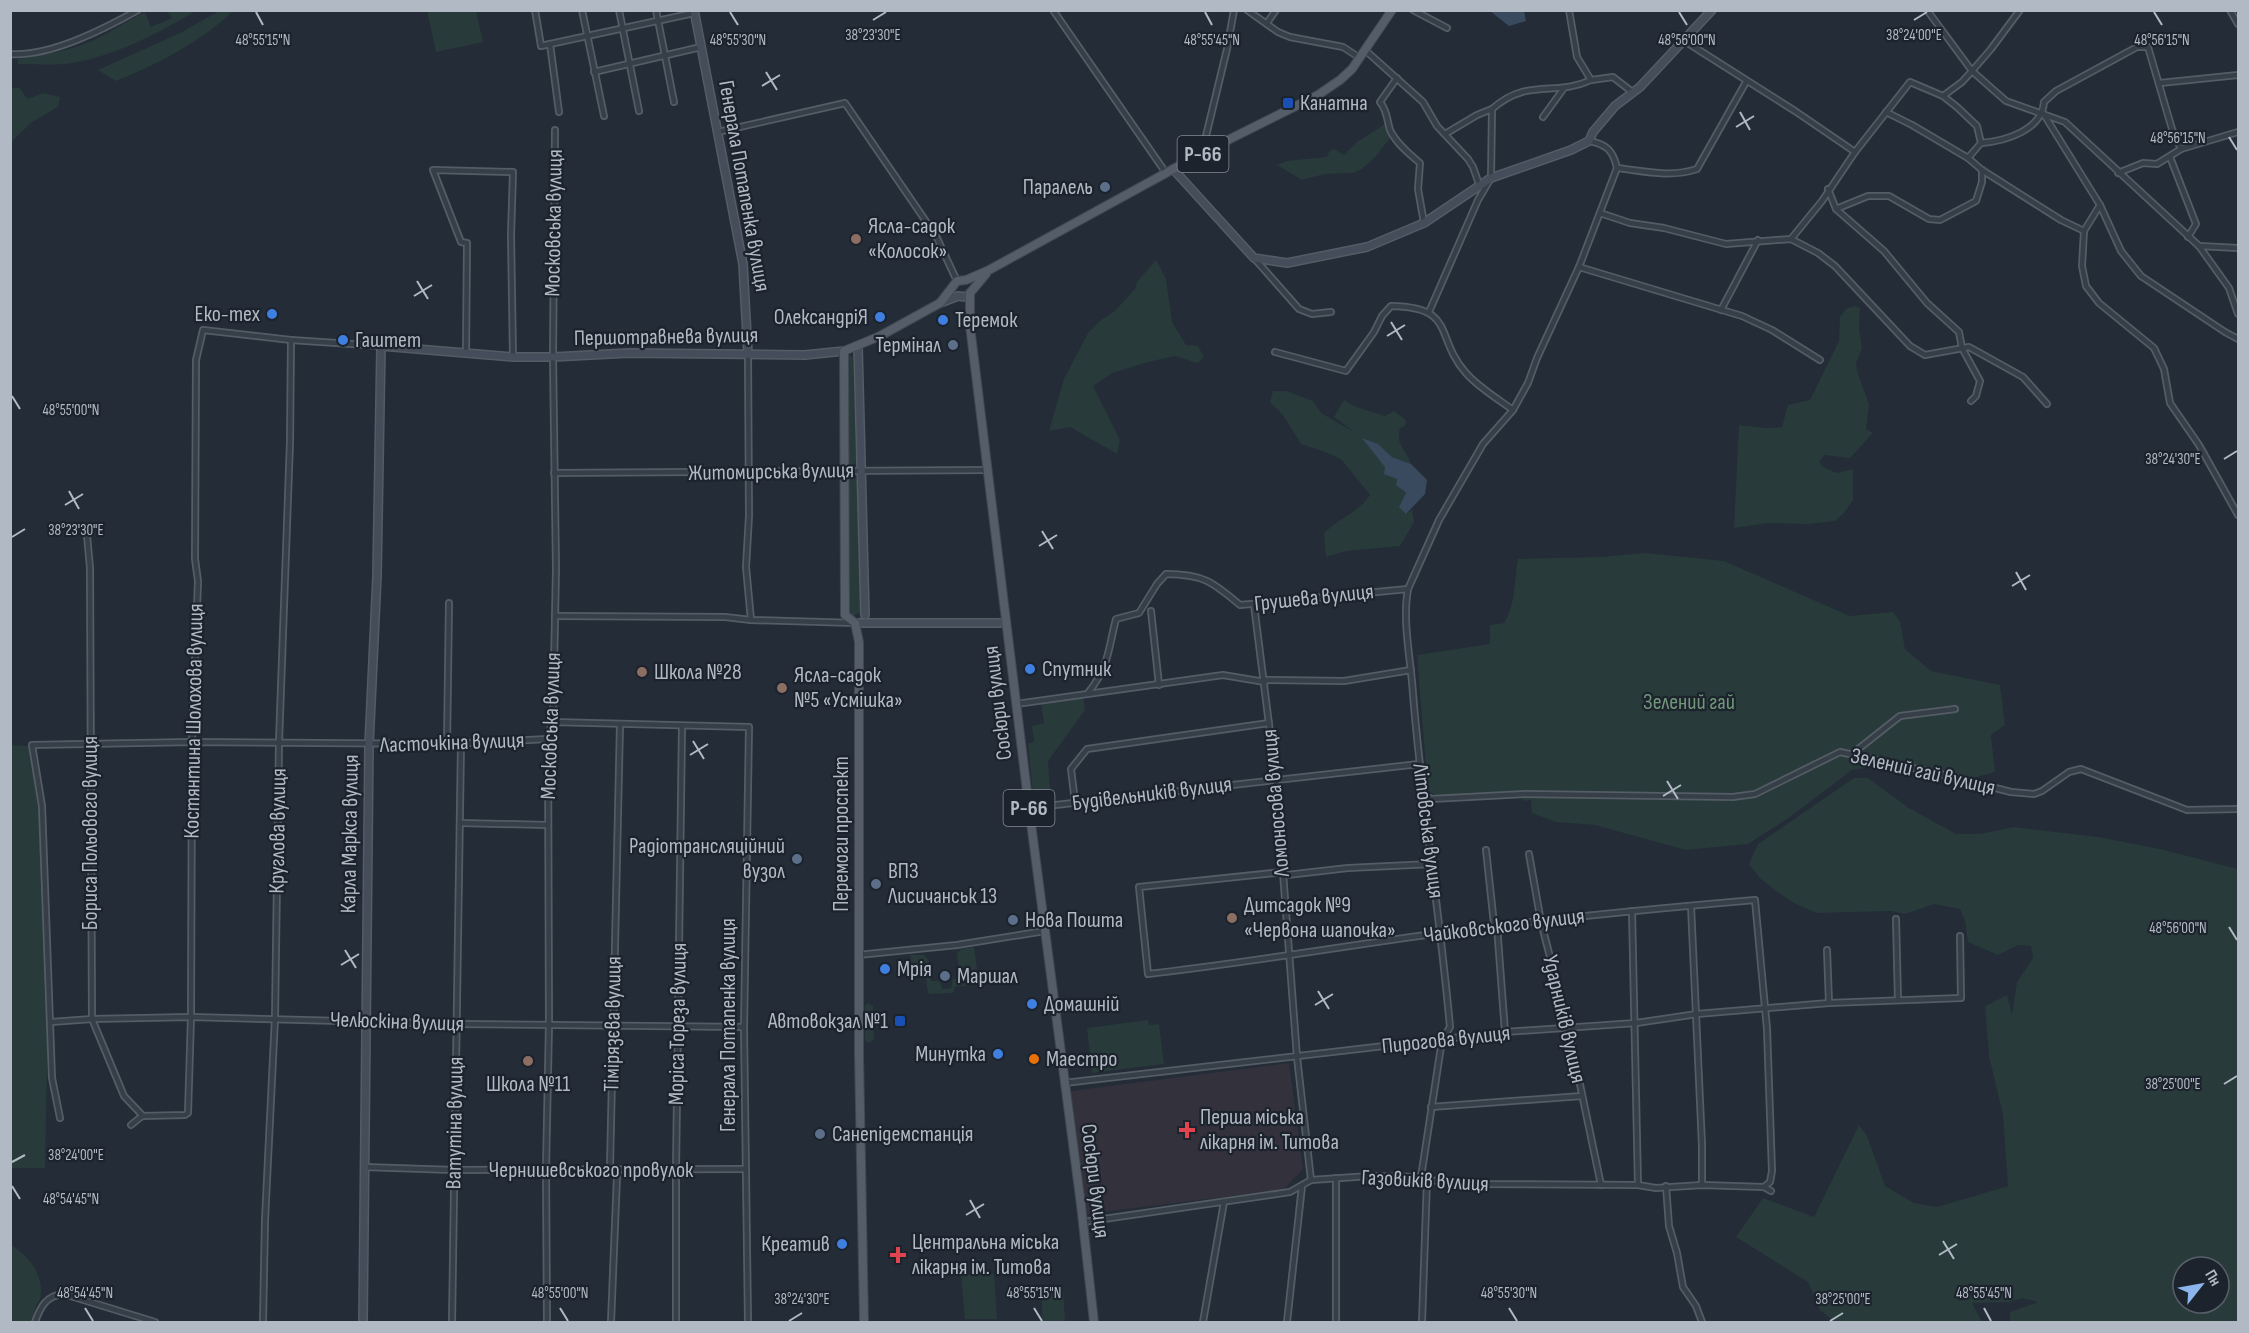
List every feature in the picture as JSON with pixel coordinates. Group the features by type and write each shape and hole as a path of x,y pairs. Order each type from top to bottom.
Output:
{"main road":[{"name":"Першотравнева вулиця","path":"844,351 940,303 960,281 989,270 1208,150 1318,94 1340,80 1362,54 1392,10"},
{"name":"Першотравнева вулиця","path":"970,292 989,270"},
{"name":"Сосюри вулиця","path":"970,292 970,326 1094,1323"},
{"name":"Перемоги проспект","path":"844,351 845,615 855,623 859,642 858,955 864,1323"}],"street":[{"path":"10,54 43,50 80,39 105,29 138,10"},
{"path":"535,10 541,46 694,12"},
{"path":"582,10 604,116"},
{"path":"619,10 639,111"},
{"path":"656,10 674,102"},
{"path":"1053,10 1170,171 1254,258 1286,297 1299,309 1312,314 1331,312"},
{"path":"1208,150 1205,140 1234,10"},
{"path":"1247,10 1278,32 1290,37 1343,47 1362,54 1397,78 1423,102 1437,126 1473,167 1480,187"},
{"path":"1267,23 1276,10"},
{"path":"1413,10 1447,28"},
{"path":"1927,10 1972,71 2006,100 2065,122 2199,246 2229,288 2238,314"},
{"path":"1943,96 1962,82 1972,71 2020,10"},
{"path":"2230,10 2238,24"},
{"path":"1570,11 1577,57 1591,80"},
{"path":"1589,141 1593,132 1615,106 1640,87 1711,11"},
{"name":"Генерала Потапенка вулиця","path":"694,12 721,131 743,264 748,354 749,516 746,567 752,620"},
{"path":"1683,40 1855,152"},
{"path":"550,44 559,112"},
{"path":"594,72 701,47"},
{"path":"1968,158 1981,143 1996,142 2018,133 2037,121 2043,113 2044,102 2056,91 2138,47 2148,47 2172,129 2181,149"},
{"path":"2160,83 2238,75"},
{"path":"1445,134 1492,109 1502,100 1522,91 1543,87 1563,88 1613,77 1631,92"},
{"path":"1397,78 1380,102 1384,107 1391,132 1406,151 1420,163 1418,189 1424,223"},
{"path":"1617,168 1658,174 1684,173 1696,169 1746,82"},
{"path":"1791,239 1910,82 1943,96 1977,126 1981,143"},
{"path":"1543,117 1563,88"},
{"path":"721,131 845,103 936,236 960,281 971,285 970,292 964,297 958,296 954,291 960,281"},
{"path":"1428,312 1478,200 1491,178 1492,109"},
{"path":"1886,112 1968,158 1982,170 2061,220 2084,231"},
{"path":"2043,113 2100,205 2121,251 2141,276 2238,339"},
{"name":"Московська вулиця","path":"547,1323 546,1168 549,1024 547,825 548,740 552,722 555,616 553,357 555,130"},
{"path":"2118,173 2144,163 2157,164 2181,149 2238,132"},
{"path":"1254,258 1287,263 1367,247 1424,223 1491,178 1571,150 1589,141 1601,143 1610,149 1615,159 1617,168 1600,213 1528,383 1513,411 1483,444 1477,454 1439,520 1408,589"},
{"path":"2170,157 2196,224 2188,237"},
{"path":"466,353 467,243 461,242 433,170 513,172 511,235 513,357"},
{"path":"1836,209 1868,196 1889,196 1929,219 1940,220 1976,201 1982,182 1982,170"},
{"path":"1828,189 1836,209 1884,251 1927,303 1959,332 1962,348 1980,381 1976,396 1971,401"},
{"path":"2100,205 2084,231 2082,266 2086,286 2099,303 2154,348 2164,369 2170,403 2199,445 2238,515"},
{"path":"1600,213 1630,223 1664,228 1726,244 1791,239 1818,253 1835,266 1910,346 1925,355 1969,347 2023,377 2047,405"},
{"path":"1721,310 1758,240"},
{"path":"2199,246 2238,248"},
{"path":"1579,267 1742,316 1772,330 1820,360"},
{"name":"Першотравнева вулиця","path":"940,303 958,296"},
{"path":"1275,352 1346,371 1391,306 1408,306 1428,312 1444,328 1453,354 1466,374 1513,411"},
{"name":"Костянтина Шолохова вулиця","path":"143,1116 188,1113 191,1017 192,742 198,581 195,559 196,360 203,330 291,340"},
{"path":"291,340 381,346"},
{"name":"Круглова вулиця","path":"263,1323 264,1230 275,1018 279,742 290,442 291,340"},
{"name":"Першотравнева вулиця","path":"381,346 513,357 629,353 805,355 844,351"},
{"name":"Карла Маркса вулиця","path":"363,1323 369,745 377,586 381,346"},
{"path":"858,346 865,615 875,624"},
{"name":"Житомирська вулиця","path":"554,473 988,470"},
{"name":"Бориса Польового вулиця","path":"87,536 90,568 92,1019 124,1096 143,1116"},
{"name":"Грушева вулиця","path":"1088,693 1099,680 1107,663 1116,619 1140,613 1156,584 1166,574 1183,574 1212,582 1240,605 1408,589"},
{"name":"Літовська вулиця","path":"1408,589 1407,626 1419,764 1441,933 1450,1027 1442,1040 1420,1177"},
{"path":"447,744 449,603"},
{"name":"Ломоносова вулиця","path":"1254,605 1276,780 1297,1057 1311,1180"},
{"path":"1151,611 1160,685"},
{"path":"855,623 865,615"},
{"path":"555,616 725,617 875,624 1006,623"},
{"path":"1016,704 1223,675 1265,681 1344,681 1411,670"},
{"path":"1852,754 1900,716 1955,709"},
{"path":"552,722 682,726"},
{"path":"1075,802 1071,769 1087,749 1269,723"},
{"name":"Тімірязєва вулиця","path":"611,1323 617,1176 610,1167 620,724"},
{"name":"Генерала Потапенка вулиця","path":"682,726 749,727 744,1027 748,1323"},
{"name":"Моріса Тореза вулиця","path":"676,1323 682,726"},
{"name":"Ласточкіна вулиця","path":"51,1022 42,806 32,745 89,742 279,742 369,745 548,740"},
{"name":"Ватутіна вулиця","path":"452,1323 461,744"},
{"name":"Зелений гай вулиця","path":"1424,794 1431,799 1525,794 1733,797 1755,794 1840,752 2011,792 2034,794 2069,772 2081,769 2187,810 2238,809"},
{"name":"Будівельників вулиця","path":"1029,808 1419,764"},
{"path":"460,823 547,825"},
{"path":"1486,850 1494,924 1497,926 1505,1032"},
{"name":"Ударників вулиця","path":"1529,854 1541,922 1568,1027 1601,1185"},
{"path":"1282,872 1287,875 1348,868 1432,864"},
{"name":"Чайковського вулиця","path":"1282,872 1139,887 1148,974 1497,926 1755,900 1765,1009"},
{"path":"1691,906 1702,1185"},
{"path":"1632,911 1638,1185"},
{"path":"1896,919 1898,1000"},
{"path":"858,955 957,945 1045,931"},
{"name":"Пирогова вулиця","path":"1064,1083 1505,1032 1636,1023 1697,1014 1829,1003 1961,998 1960,936"},
{"path":"1827,950 1829,1003"},
{"path":"1764,1187 1770,1182 1772,1171 1765,1009"},
{"name":"Челюскіна вулиця","path":"51,1022 191,1017 456,1024 744,1027"},
{"path":"51,1022 52,1078 60,1118"},
{"path":"1431,1107 1582,1096"},
{"path":"131,1125 143,1116"},
{"name":"Чернишевського провулок","path":"364,1167 454,1170 746,1169"},
{"name":"Газовиків вулиця","path":"1083,1222 1290,1192 1311,1180 1336,1178 1420,1177 1427,1180 1472,1184 1638,1185 1656,1188 1702,1185 1764,1187 1771,1191"},
{"path":"1336,1178 1336,1323"},
{"path":"1422,1323 1427,1180"},
{"path":"1287,1323 1302,1186"},
{"path":"1666,1186 1669,1226 1683,1287 1696,1306 1702,1323"},
{"path":"1203,1323 1224,1202"},
{"path":"35,1323 44,1303 55,1296 64,1294 155,1323"}],"shaded area":[{"name":"Перша міська лікарня ім. Титова","path":"1289,1063 1303,1169 1283,1190 1086,1214 1071,1091"}],"green space":[{"path":"167,11 196,11 152,35 106,55 66,64 18,64 18,59 84,44 145,12 151,27 172,18"},
{"path":"219,11 233,11 207,33 148,67 116,81 98,70 180,33"},
{"path":"427,11 476,11 483,42 436,52"},
{"path":"11,88 20,88 27,99 43,93 60,97 58,107 32,122 11,142"},
{"path":"1385,124 1391,137 1375,157 1362,169 1353,173 1325,174 1302,180 1277,165 1286,161 1327,157 1334,149 1344,155 1357,142"},
{"path":"1156,260 1166,279 1172,322 1186,345 1198,346 1204,357 1197,363 1175,356 1148,362 1112,373 1093,386 1120,440 1117,454 1070,427 1049,431 1064,379 1088,333 1101,320 1115,311 1135,289 1137,282"},
{"path":"1855,306 1860,308 1859,329 1862,348 1856,363 1857,371 1869,404 1866,429 1873,433 1850,458 1824,455 1819,462 1825,468 1837,473 1853,469 1853,500 1835,521 1808,524 1768,523 1734,528 1739,425 1782,427 1788,405 1810,400 1839,341 1840,317 1846,309"},
{"path":"850,355 853,358 856,462 852,469 848,467 846,356"},
{"path":"1273,391 1286,391 1313,401 1321,413 1354,432 1334,417 1344,400 1356,407 1385,416 1394,411 1406,420 1405,426 1400,428 1399,440 1411,464 1392,457 1379,445 1397,480 1396,485 1406,494 1406,514 1412,510 1414,522 1400,546 1346,551 1326,557 1324,533 1360,506 1370,495 1342,460 1301,444 1283,415 1270,402"},
{"path":"852,476 858,482 862,607 860,613 853,616 848,612 847,483"},
{"name":"Зелений гай","path":"1645,553 1724,561 1850,616 1893,612 1900,621 1905,649 1931,671 2000,685 2005,725 1991,735 1995,772 1969,779 1899,763 1852,770 1790,817 1748,844 1686,850 1595,825 1556,822 1532,813 1531,800 1523,801 1522,792 1439,797 1428,791 1417,655 1490,644 1490,625 1504,623 1511,608 1518,559 1600,557"},
{"path":"1083,697 1085,710 1048,761 1051,802 1034,804 1028,743 1034,742 1032,726 1044,723 1041,704"},
{"path":"10,745 29,746 40,806 48,1022 45,1168 11,1168"},
{"path":"1854,778 1868,778 1909,808 1956,834 1980,834 2014,827 2098,837 2160,849 2238,869 2238,1322 2010,1322 2010,1312 2038,1302 2022,1298 2010,1302 1972,1303 1982,1322 1831,1322 1832,1320 1820,1310 1808,1282 1736,1237 1763,1198 1814,1217 1859,1125 1867,1136 1885,1186 1914,1203 1937,1207 2008,1186 2003,1115 1989,1056 1985,1006 2007,995 2012,1015 2017,982 2033,958 2031,946 2018,945 1998,955 1968,942 1965,920 1960,909 1934,904 1905,914 1891,911 1816,913 1794,903 1776,891 1759,877 1749,864 1758,844"},
{"path":"974,947 979,984 955,987 953,993 929,994 925,964 911,964 910,955 924,955 929,961 931,981 938,981 942,989 951,988 953,979 960,978 957,953 962,949"},
{"path":"868,1003 873,1006 874,1040 868,1043 865,1040 865,1006"},
{"path":"1148,1020 1149,1025 1159,1024 1164,1064 1092,1073 1087,1028"},
{"path":"11,1245 33,1266 40,1280 41,1296 32,1322 11,1322"},
{"path":"994,1274 997,1319 965,1319 961,1275"},
{"path":"1063,1286 1065,1322 1042,1322 1042,1287"}],"water":[{"path":"1490,11 1524,11 1526,21 1509,26"},
{"path":"1362,438 1378,444 1392,457 1411,464 1427,480 1425,494 1406,514 1399,507 1406,493 1396,485 1397,479 1384,474 1385,467"}],"place":[{"name":"Канатна","path":"1288,103"},
{"name":"Паралель","path":"1105,187"},
{"name":"Ясла-садок «Колосок»","path":"856,239"},
{"name":"Еко-тех","path":"272,314"},
{"name":"ОлександріЯ","path":"880,317"},
{"name":"Теремок","path":"943,320"},
{"name":"Гаштет","path":"343,340"},
{"name":"Термінал","path":"953,345"},
{"name":"Спутник","path":"1030,669"},
{"name":"Школа №28","path":"642,672"},
{"name":"Ясла-садок №5 «Усмішка»","path":"782,688"},
{"name":"Радіотрансляційний вузол","path":"797,859"},
{"name":"ВПЗ Лисичанськ 13","path":"876,884"},
{"name":"Дитсадок №9 «Червона шапочка»","path":"1232,918"},
{"name":"Нова Пошта","path":"1013,920"},
{"name":"Мрія","path":"885,969"},
{"name":"Маршал","path":"945,976"},
{"name":"Домашній","path":"1032,1004"},
{"name":"Автовокзал №1","path":"900,1021"},
{"name":"Минутка","path":"998,1054"},
{"name":"Маестро","path":"1034,1059"},
{"name":"Школа №11","path":"528,1061"},
{"name":"Перша міська лікарня ім. Титова","path":"1187,1130"},
{"name":"Санепідемстанція","path":"820,1134"},
{"name":"Креатив","path":"842,1244"},
{"name":"Центральна міська лікарня ім. Титова","path":"898,1255"}]}
